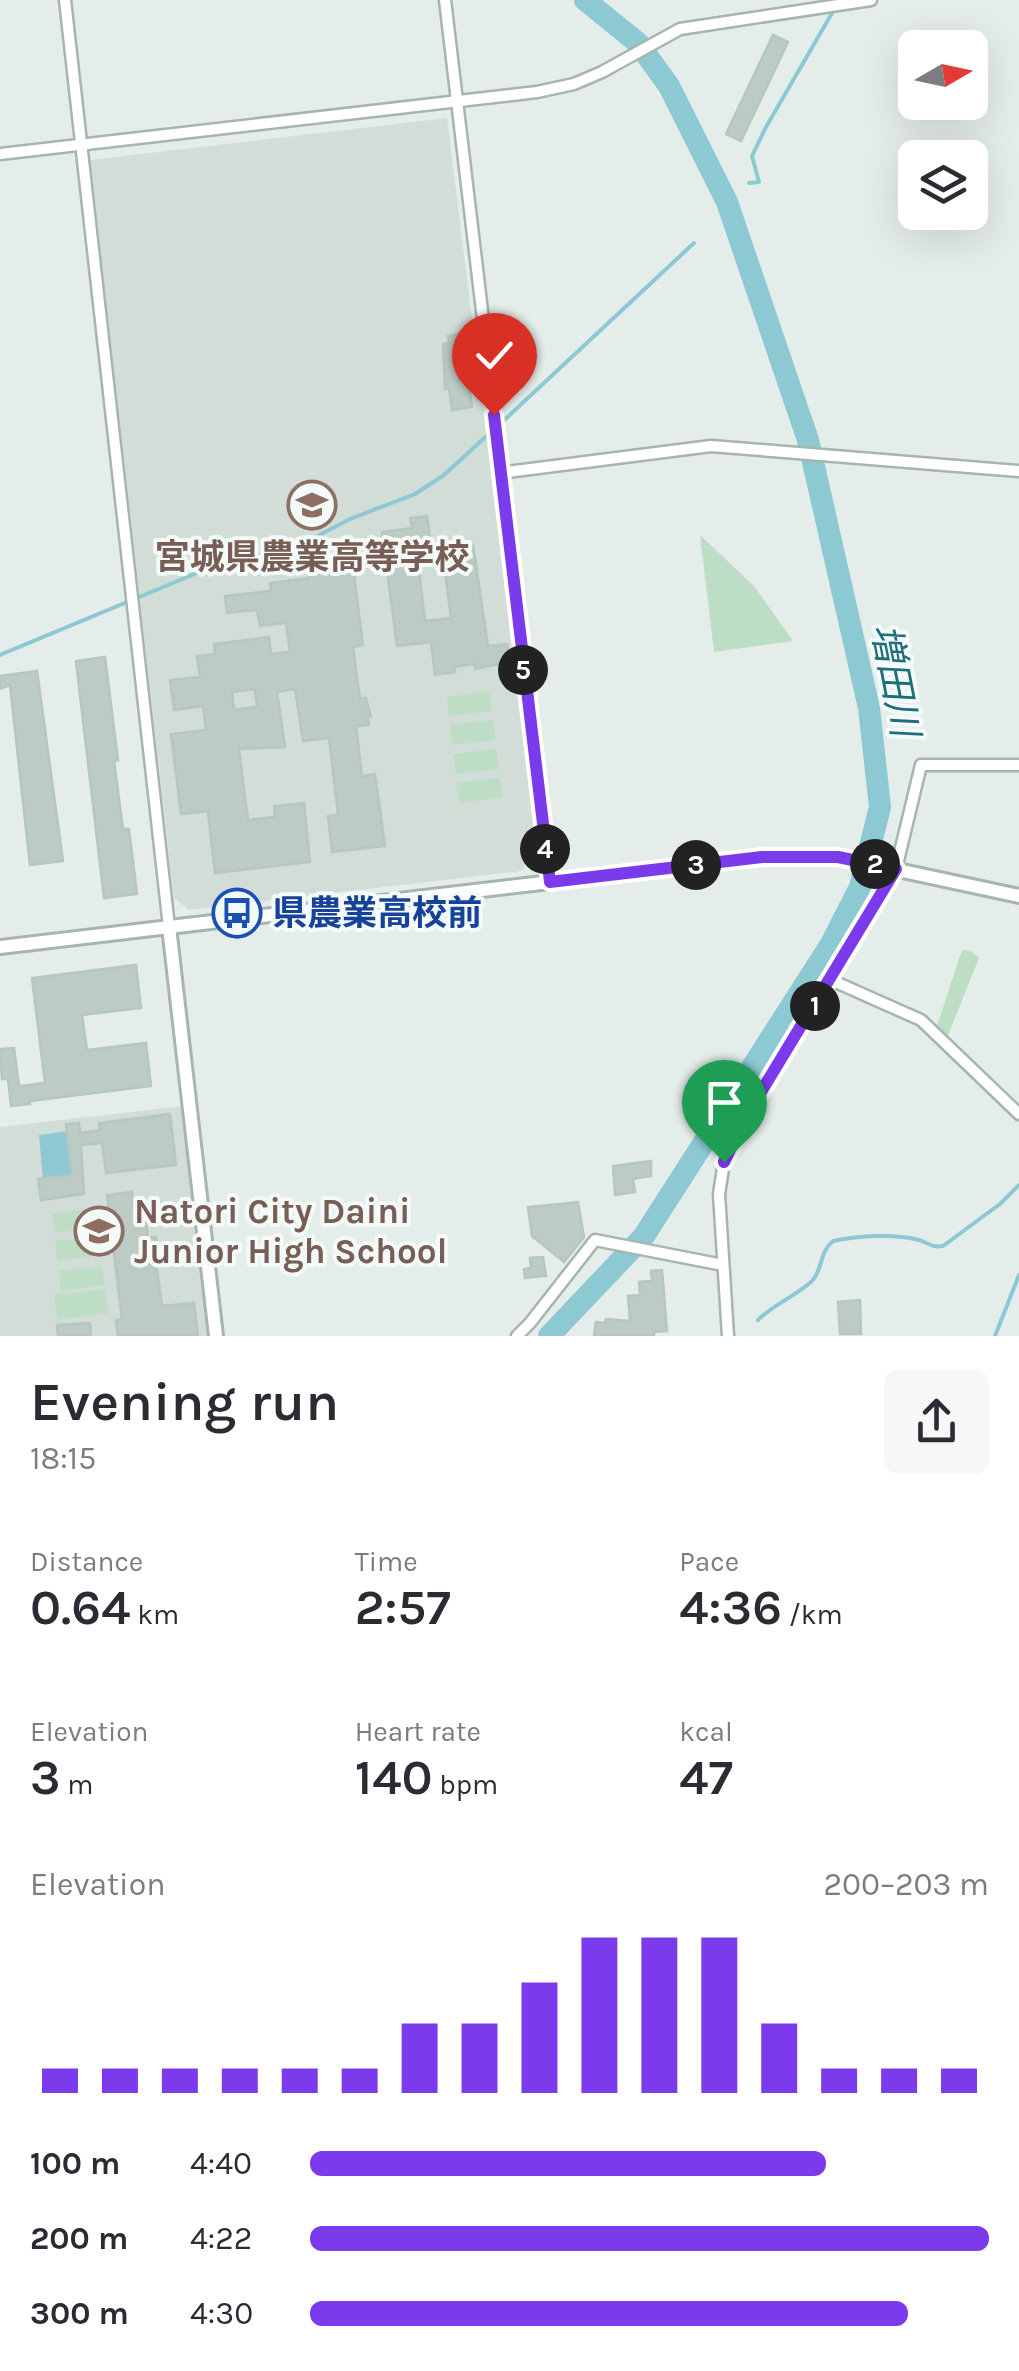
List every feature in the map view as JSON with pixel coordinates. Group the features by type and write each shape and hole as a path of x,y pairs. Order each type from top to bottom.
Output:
{"street":[{"path":"65,0 216,1336"},
{"path":"445,0 550,882"},
{"path":"0,154 538,92 574,84 680,29 871,0"},
{"path":"499,473 711,446 1019,471"},
{"path":"728,1336 719,1194 724,1162 747,1115 831,980 889,867 921,765 1019,765"},
{"path":"0,947 762,857 845,858 1019,896"},
{"path":"831,980 920,1020 1019,1114"},
{"path":"516,1336 594,1240 723,1265"}],"shaded area":[{"name":"宮城県農業高等学校","path":"447,118 538,850 521,871 189,910 174,898 90,160"},
{"name":"Natori City Daini Junior High School","path":"184,1106 209,1336 0,1336 0,1127"}],"green space":[{"path":"700,535 754,586 793,641 714,652"},
{"path":"489,691 492,711 449,716 447,697"},
{"path":"493,720 495,740 452,745 450,725"},
{"path":"496,749 499,769 456,774 453,754"},
{"path":"500,778 503,797 459,803 456,783"},
{"path":"962,950 979,958 947,1038 936,1029"},
{"path":"95,1208 97,1228 55,1233 52,1214"},
{"path":"98,1236 100,1255 57,1261 55,1241"},
{"path":"102,1266 105,1285 61,1291 59,1271"},
{"path":"105,1289 108,1313 57,1320 54,1295"}],"water":[{"path":"68,1131 73,1175 43,1179 39,1135"}],"building":[{"path":"773,35 788,42 741,141 726,134"},
{"path":"460,334 472,407 452,410 449,388 445,389 443,344 449,343 448,336"},
{"path":"427,516 430,538 404,541 409,573 419,571 425,621 451,618 442,549 473,545 488,646 507,644 510,662 475,669 475,664 454,667 455,672 435,675 431,642 397,646 382,532 412,528 410,518"},
{"path":"353,567 363,645 353,647 360,699 366,698 371,717 369,725 356,726 362,776 375,774 385,846 332,852 328,816 338,815 329,738 303,741 295,689 277,692 285,747 239,749 248,820 275,817 274,806 304,803 310,862 215,873 208,811 181,814 171,734 206,730 203,706 174,710 170,680 200,677 197,656 215,654 214,644 269,637 271,654 290,652 286,623 260,626 257,610 227,613 225,596 271,591 270,583 309,578 308,573","holes":["255,689 257,707 234,710 232,692"]},
{"path":"105,657 123,829 129,829 137,894 104,898 76,661"},
{"path":"37,671 63,861 30,865 10,685 0,689 0,676"},
{"path":"136,965 141,1008 82,1015 87,1050 146,1043 151,1086 11,1106 8,1079 2,1079 0,1049 14,1048 19,1086 45,1083 32,978"},
{"path":"170,1114 176,1165 106,1173 102,1143 81,1145 84,1194 41,1200 38,1179 72,1175 66,1124 79,1123 80,1133 100,1130 99,1123"},
{"path":"651,1161 651,1176 633,1179 635,1192 615,1195 613,1166"},
{"path":"132,1192 133,1206 144,1205 148,1238 156,1237 162,1306 194,1303 198,1336 118,1336 116,1320 122,1319 107,1195"},
{"path":"578,1202 584,1237 564,1262 532,1236 528,1207"},
{"path":"543,1257 546,1276 525,1278 524,1269 531,1268 530,1258"},
{"path":"662,1270 667,1331 654,1332 654,1336 594,1336 596,1322 630,1321 628,1296 640,1295 639,1282 652,1281 651,1271"},
{"path":"860,1300 861,1334 840,1334 838,1302"},
{"path":"90,1323 91,1336 58,1336 57,1325"}],"waterway":[{"name":"増田川","path":"549,1336 644,1236 831,944 860,887 880,807 869,708 808,440 727,202 669,86 638,43 585,0"},
{"path":"749,183 759,182 752,156 766,127 835,8"},
{"path":"500,424 694,243"},
{"path":"0,655 221,563 306,542 350,519 415,494 444,475 493,430"},
{"path":"758,1320 811,1282 833,1241 887,1236 943,1246 1019,1185"},
{"path":"995,1336 1019,1275"}],"place":[{"name":"宮城県農業高等学校","path":"312,505"},
{"name":"県農業高校前","path":"237,913"},
{"name":"Natori City Daini Junior High School","path":"99,1231"}],"route":[{"path":"494,415 550,882 762,857 838,857 896,869 888,888 747,1115 724,1162"}]}
